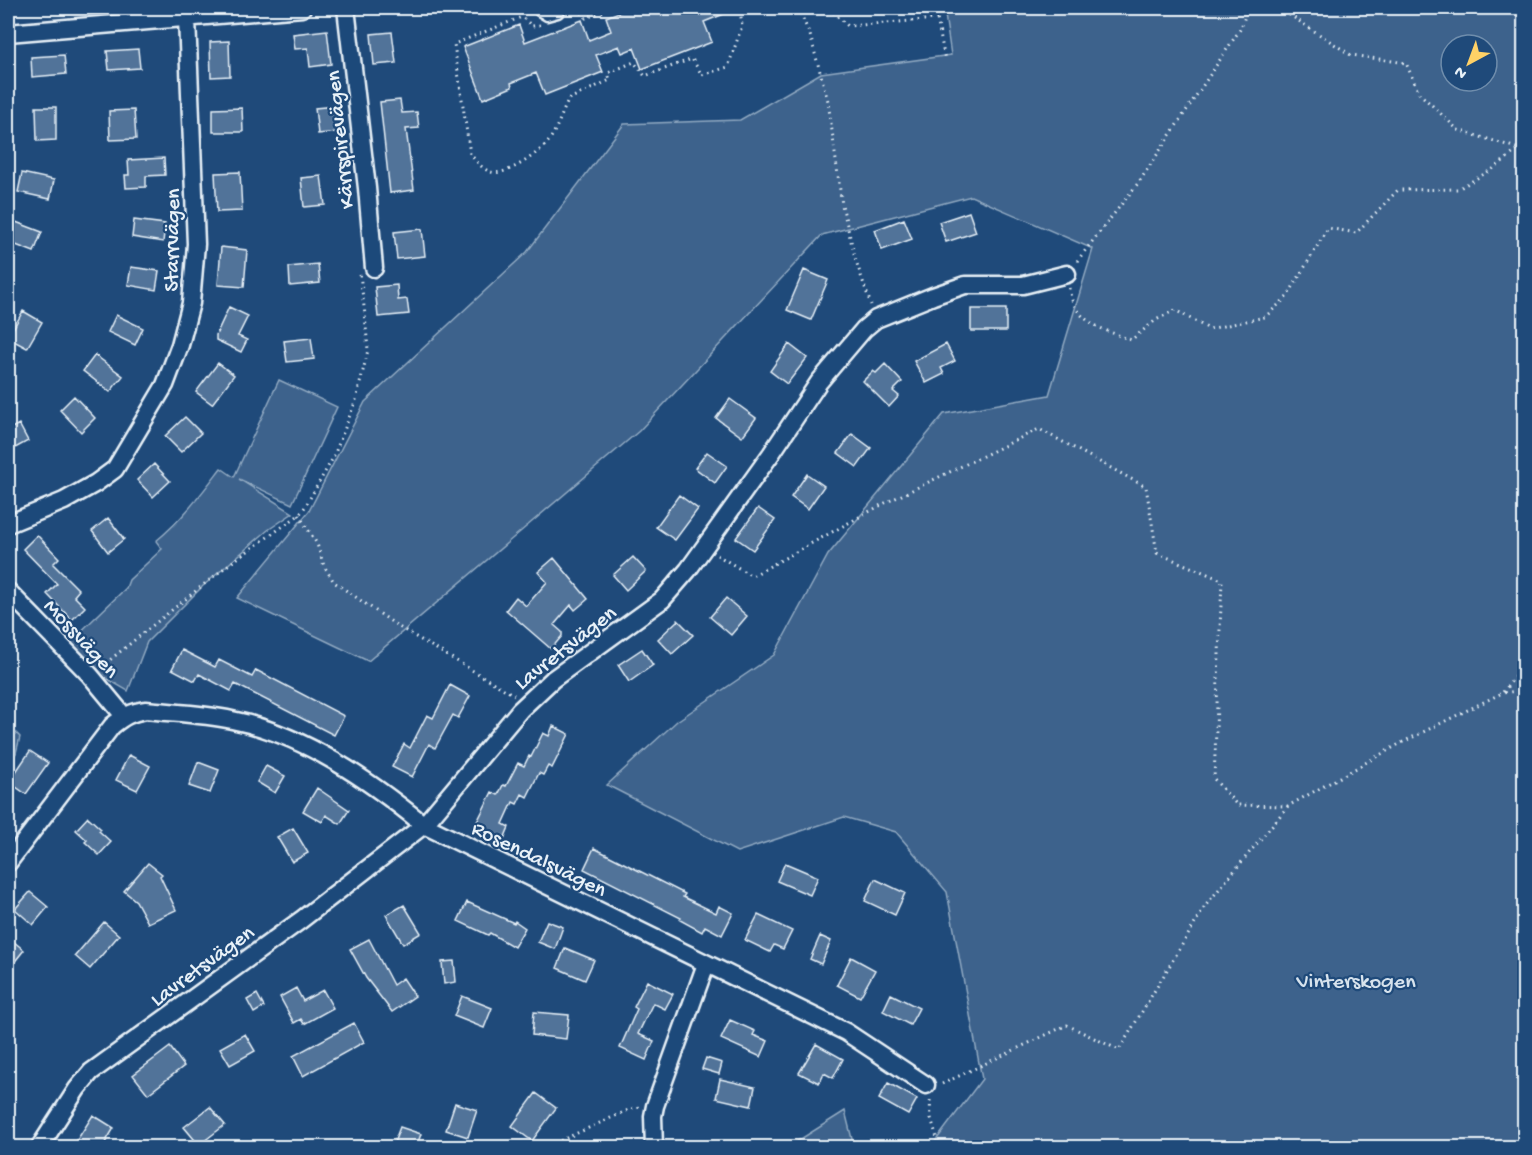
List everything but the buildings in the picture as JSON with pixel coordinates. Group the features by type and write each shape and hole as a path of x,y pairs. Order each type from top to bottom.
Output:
{"street":[{"path":"8,33 302,8"},
{"name":"Kärrspirevägen","path":"346,8 374,268"},
{"name":"Starrvägen","path":"8,524 64,501 115,469 165,385 180,345 191,303 196,244 186,18"},
{"name":"Lavretsvägen","path":"39,1148 77,1089 91,1072 301,920 424,825 520,710 553,679 662,600 704,548 819,382 864,328 876,319 965,285 1023,285 1067,274"},
{"name":"Mossvägen","path":"8,591 90,675 124,716"},
{"name":"Rosendalsvägen","path":"124,716 146,710 232,720 268,730 319,752 395,802 424,825 846,1032 928,1087"},
{"path":"8,863 112,726 124,716"},
{"path":"654,1148 655,1106 706,964"}],"lane":[{"path":"537,8 546,16 558,13 563,8"}],"path":[{"path":"574,8 586,18 611,8"},
{"path":"546,22 532,26 522,17 454,44 470,154 481,167 494,173 511,170 548,142 569,99 610,80 608,72 634,62 645,76 692,59 702,75 728,67 742,26 740,8"},
{"path":"798,8 810,35 828,101 842,205 856,261 876,319"},
{"path":"829,8 848,26 937,19"},
{"path":"935,8 945,60"},
{"path":"1246,8 1241,28 1139,182 1067,274 1071,300 1088,323 1131,340 1156,320 1175,310 1209,329 1265,317 1287,297 1328,228 1356,233 1398,190 1458,189 1493,170 1524,145"},
{"path":"1279,8 1351,55 1406,63 1419,93 1458,130 1520,149"},
{"path":"90,675 228,565 299,515 333,458 356,400 368,350 359,269 374,268"},
{"path":"704,548 752,576 883,504 1039,429 1146,488 1157,553 1222,580 1214,779 1237,805 1288,806"},
{"path":"299,515 317,544 324,566 334,582 399,627 527,704"},
{"path":"1502,693 1524,665"},
{"path":"940,1148 931,1118 928,1087 1067,1025 1119,1050 1206,905 1288,806 1403,742 1502,693 1524,690"},
{"path":"544,1148 633,1108 655,1106"}],"green space":[{"name":"Vinterskogen","path":"944,8 1524,8 1524,1147 931,1147 982,1079 947,892 896,832 844,817 737,852 607,785 677,721 774,655 828,555 944,414 1049,395 1093,249 971,196 822,235 639,431 368,661 237,598 309,511 365,402 527,252 624,124 740,120 821,73 951,55"},
{"path":"279,380 337,407 292,504 239,479 293,513 268,530 203,586 147,642 128,691 95,672 69,643 126,588 129,580 162,549 156,541 183,516 221,468 234,477"},
{"path":"8,725 20,737 16,753 8,765"},
{"path":"845,1111 854,1147 788,1147"}]}
